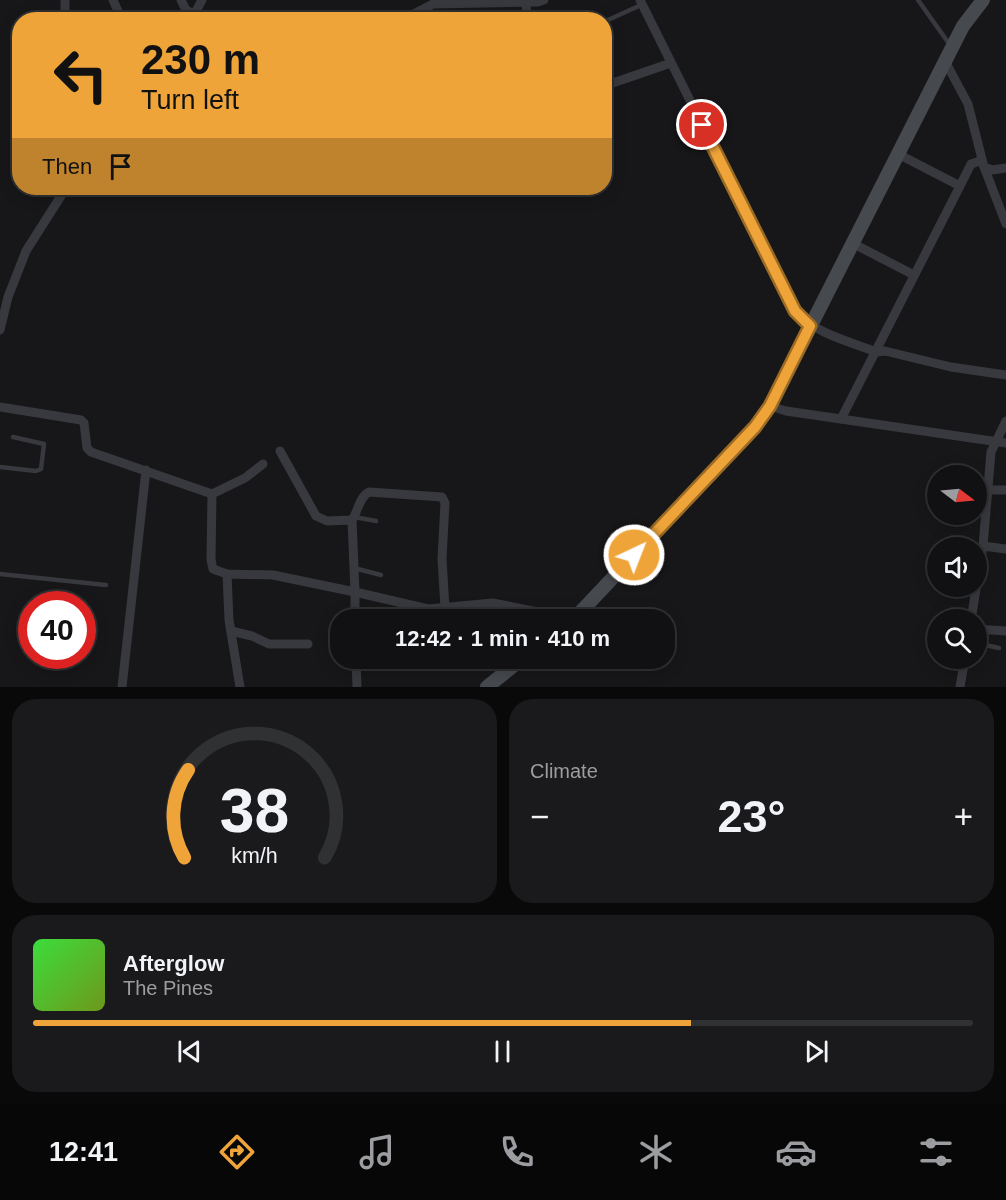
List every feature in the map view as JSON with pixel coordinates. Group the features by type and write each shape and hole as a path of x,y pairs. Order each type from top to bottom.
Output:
{"street":[{"path":"418,12 433,4 544,0"},
{"path":"582,609 755,427 770,406 963,26 983,0"},
{"path":"640,2 795,311 810,326 877,352 885,351 955,368 1006,375"},
{"path":"945,61 968,104 982,164 1002,203 1006,224"},
{"path":"612,83 671,63"},
{"path":"898,154 960,186"},
{"path":"842,419 971,165 982,164 992,170 1006,168"},
{"path":"0,330 8,297 26,251 62,195"},
{"path":"852,243 915,275"},
{"path":"770,406 786,411 1006,443"},
{"path":"0,407 81,420 84,423 89,450 212,494 245,478 263,464"},
{"path":"984,537 991,452 1006,421"},
{"path":"280,451 316,516 327,521 353,519"},
{"path":"122,687 146,470"},
{"path":"988,490 1006,490"},
{"path":"355,609 353,519 362,497 369,492 442,497 445,503 442,559 445,608"},
{"path":"212,494 211,560 213,569 227,574 273,575 428,609 493,603 523,609"},
{"path":"987,547 1006,549"},
{"path":"227,574 231,631 240,687"},
{"path":"987,630 1006,631"},
{"path":"231,631 278,645 308,644"},
{"path":"356,669 357,687"},
{"path":"487,687 509,669"},
{"path":"960,687 963,669"}],"lane":[{"path":"918,0 952,47"},
{"path":"612,18 640,2"},
{"path":"0,467 36,471 41,469 44,444 13,437"},
{"path":"353,519 376,521"},
{"path":"354,568 381,575"},
{"path":"0,574 106,585"},
{"path":"987,646 999,648"}],"route":[{"path":"634,555 755,427 770,406 810,326 795,311 702,125"}]}
